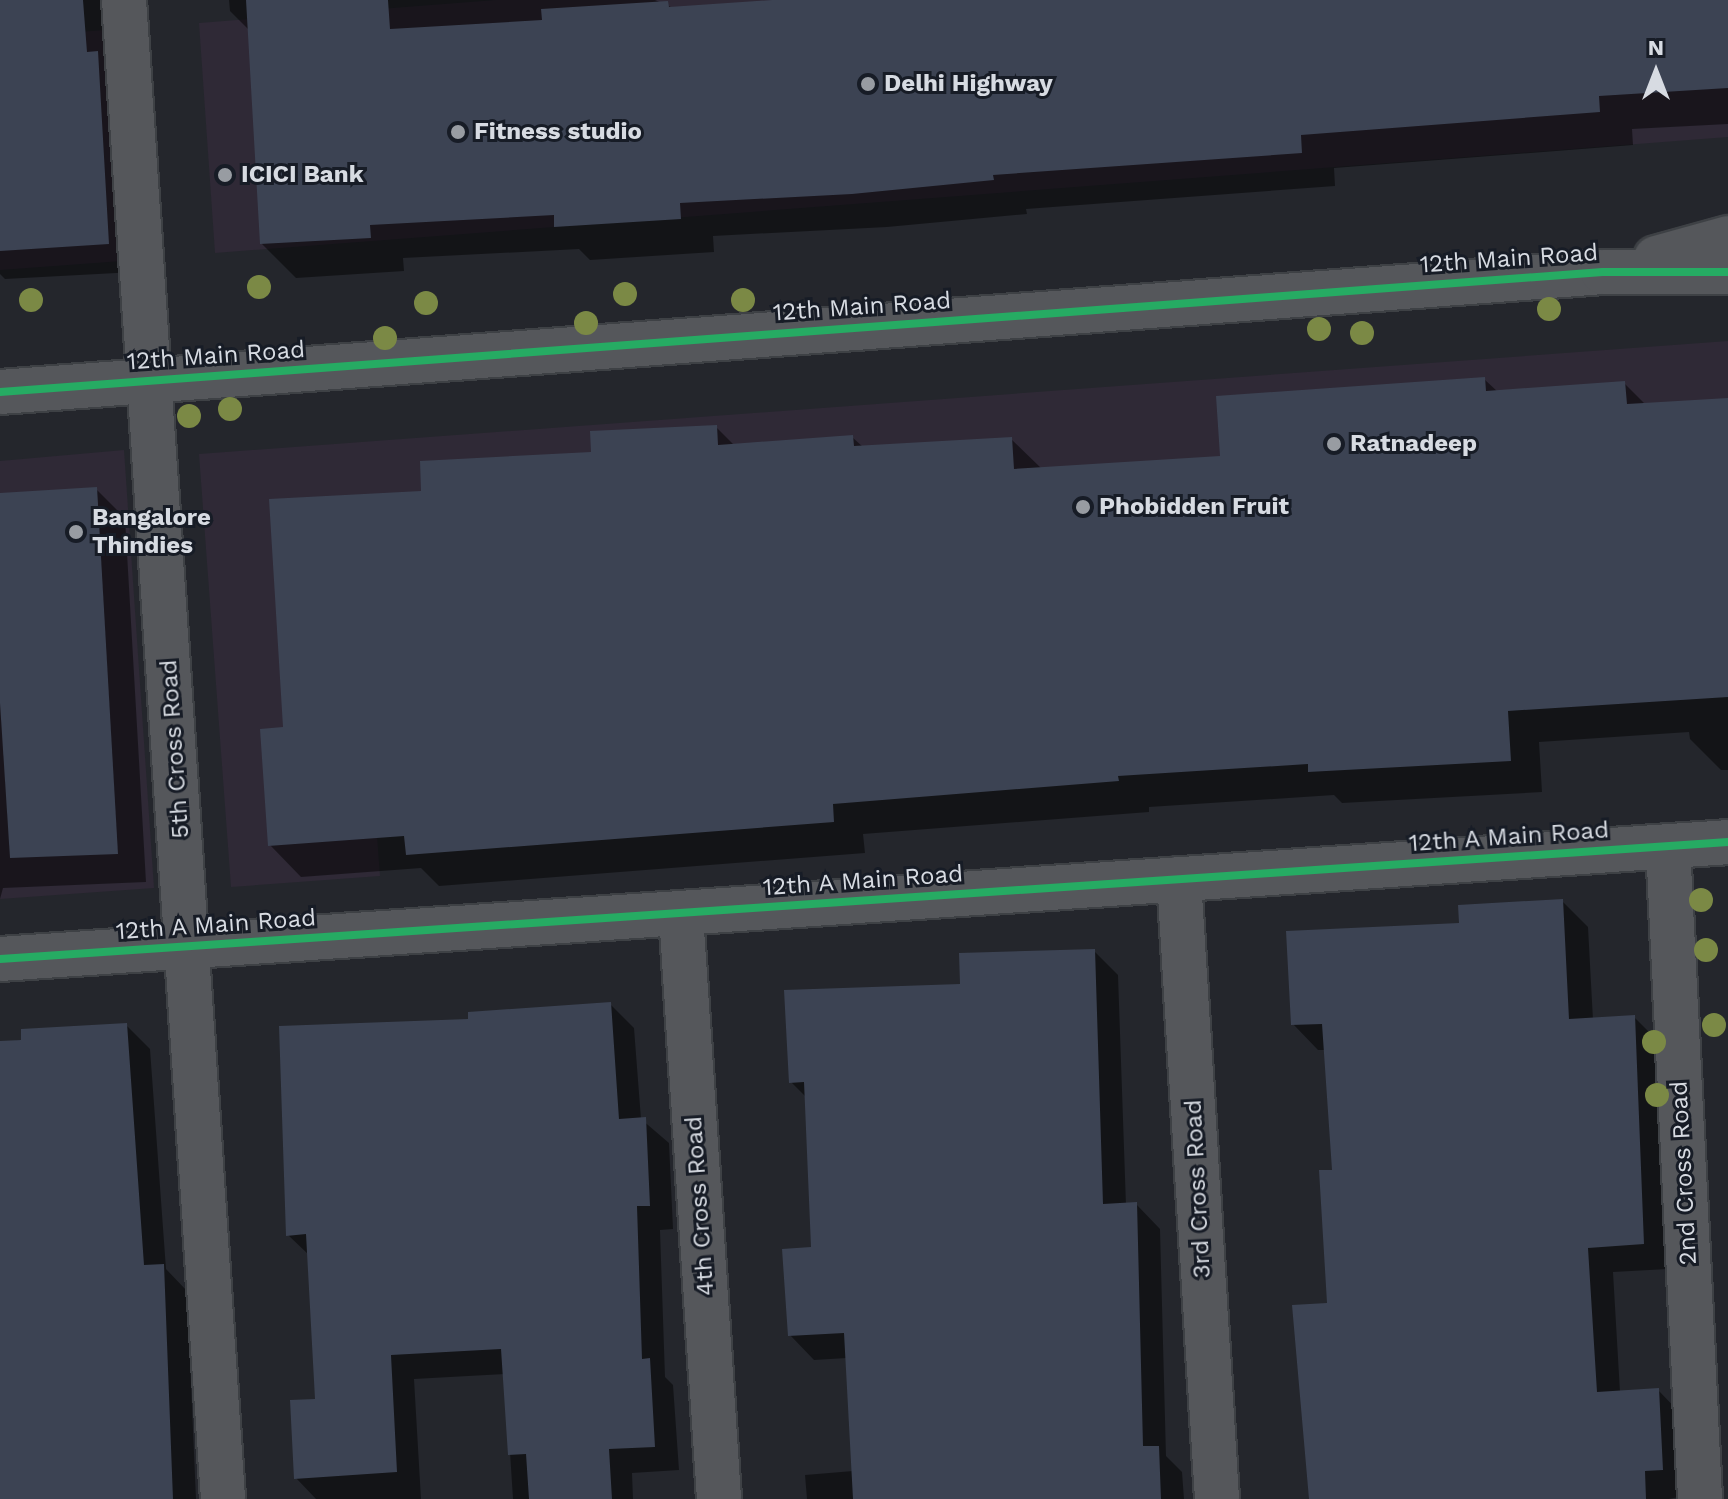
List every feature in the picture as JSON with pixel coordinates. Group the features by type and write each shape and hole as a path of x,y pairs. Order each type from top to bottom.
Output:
{"street":[{"name":"5th Cross Road","path":"124,0 152,381 223,1499"},
{"name":"12th Main Road","path":"1603,272 1728,238"},
{"name":"12th Main Road","path":"0,392 1603,272 1728,272"},
{"name":"12th A Main Road","path":"0,959 1728,842"},
{"name":"2nd Cross Road","path":"1668,846 1700,1499"},
{"name":"3rd Cross Road","path":"1179,879 1217,1499"},
{"name":"4th Cross Road","path":"681,914 719,1499"}],"shaded area":[{"path":"496,0 1728,0 1728,137 215,253 199,23"},
{"path":"105,30 122,261 0,270 0,38"},
{"path":"1728,341 1728,574 365,674 380,876 231,887 199,454"},
{"path":"124,450 154,888 0,899 0,461"}],"building":[{"path":"0,0 83,0 87,52 98,51 109,244 0,251"},
{"path":"246,0 388,0 390,29 542,20 541,9 668,1 669,7 772,0 1728,0 1728,88 1599,96 1600,112 1301,135 1302,153 993,175 994,180 852,194 680,203 681,219 554,227 554,215 370,225 371,238 260,244"},
{"path":"1485,377 1486,391 1625,381 1627,404 1728,398 1728,697 1508,711 1511,761 1308,772 1308,764 1118,776 1119,781 833,804 834,822 406,855 404,836 268,846 260,729 283,727 269,499 421,491 420,461 591,452 590,431 717,425 718,445 853,435 854,446 1012,437 1014,469 1220,456 1216,396"},
{"path":"97,487 118,854 10,858 0,703 0,493"},
{"path":"1563,899 1569,1019 1635,1015 1644,1244 1588,1248 1597,1392 1659,1388 1663,1470 1645,1471 1646,1499 1309,1499 1292,1305 1327,1303 1319,1170 1332,1170 1322,1024 1291,1025 1286,931 1459,923 1458,905"},
{"path":"1095,949 1103,1204 1137,1202 1143,1446 1159,1446 1161,1499 853,1499 844,1333 788,1336 782,1249 811,1247 804,1082 789,1083 784,990 960,984 959,953"},
{"path":"611,1002 619,1119 646,1117 650,1206 637,1206 642,1359 650,1358 655,1447 609,1449 612,1499 529,1499 526,1454 508,1455 501,1349 391,1355 397,1472 294,1479 290,1400 315,1399 306,1234 286,1236 279,1026 468,1019 468,1012"},
{"path":"127,1023 144,1265 164,1264 173,1499 0,1499 0,1041 21,1040 21,1029"}],"cycle path":[{"path":"0,392 1603,272 1728,272"},
{"path":"0,959 1728,842"}],"place":[{"name":"Delhi Highway","path":"868,84"},
{"name":"Fitness studio","path":"458,132"},
{"name":"ICICI Bank","path":"225,175"},
{"name":"Ratnadeep","path":"1334,444"},
{"name":"Phobidden Fruit","path":"1083,507"},
{"name":"Bangalore Thindies","path":"76,532"}]}
